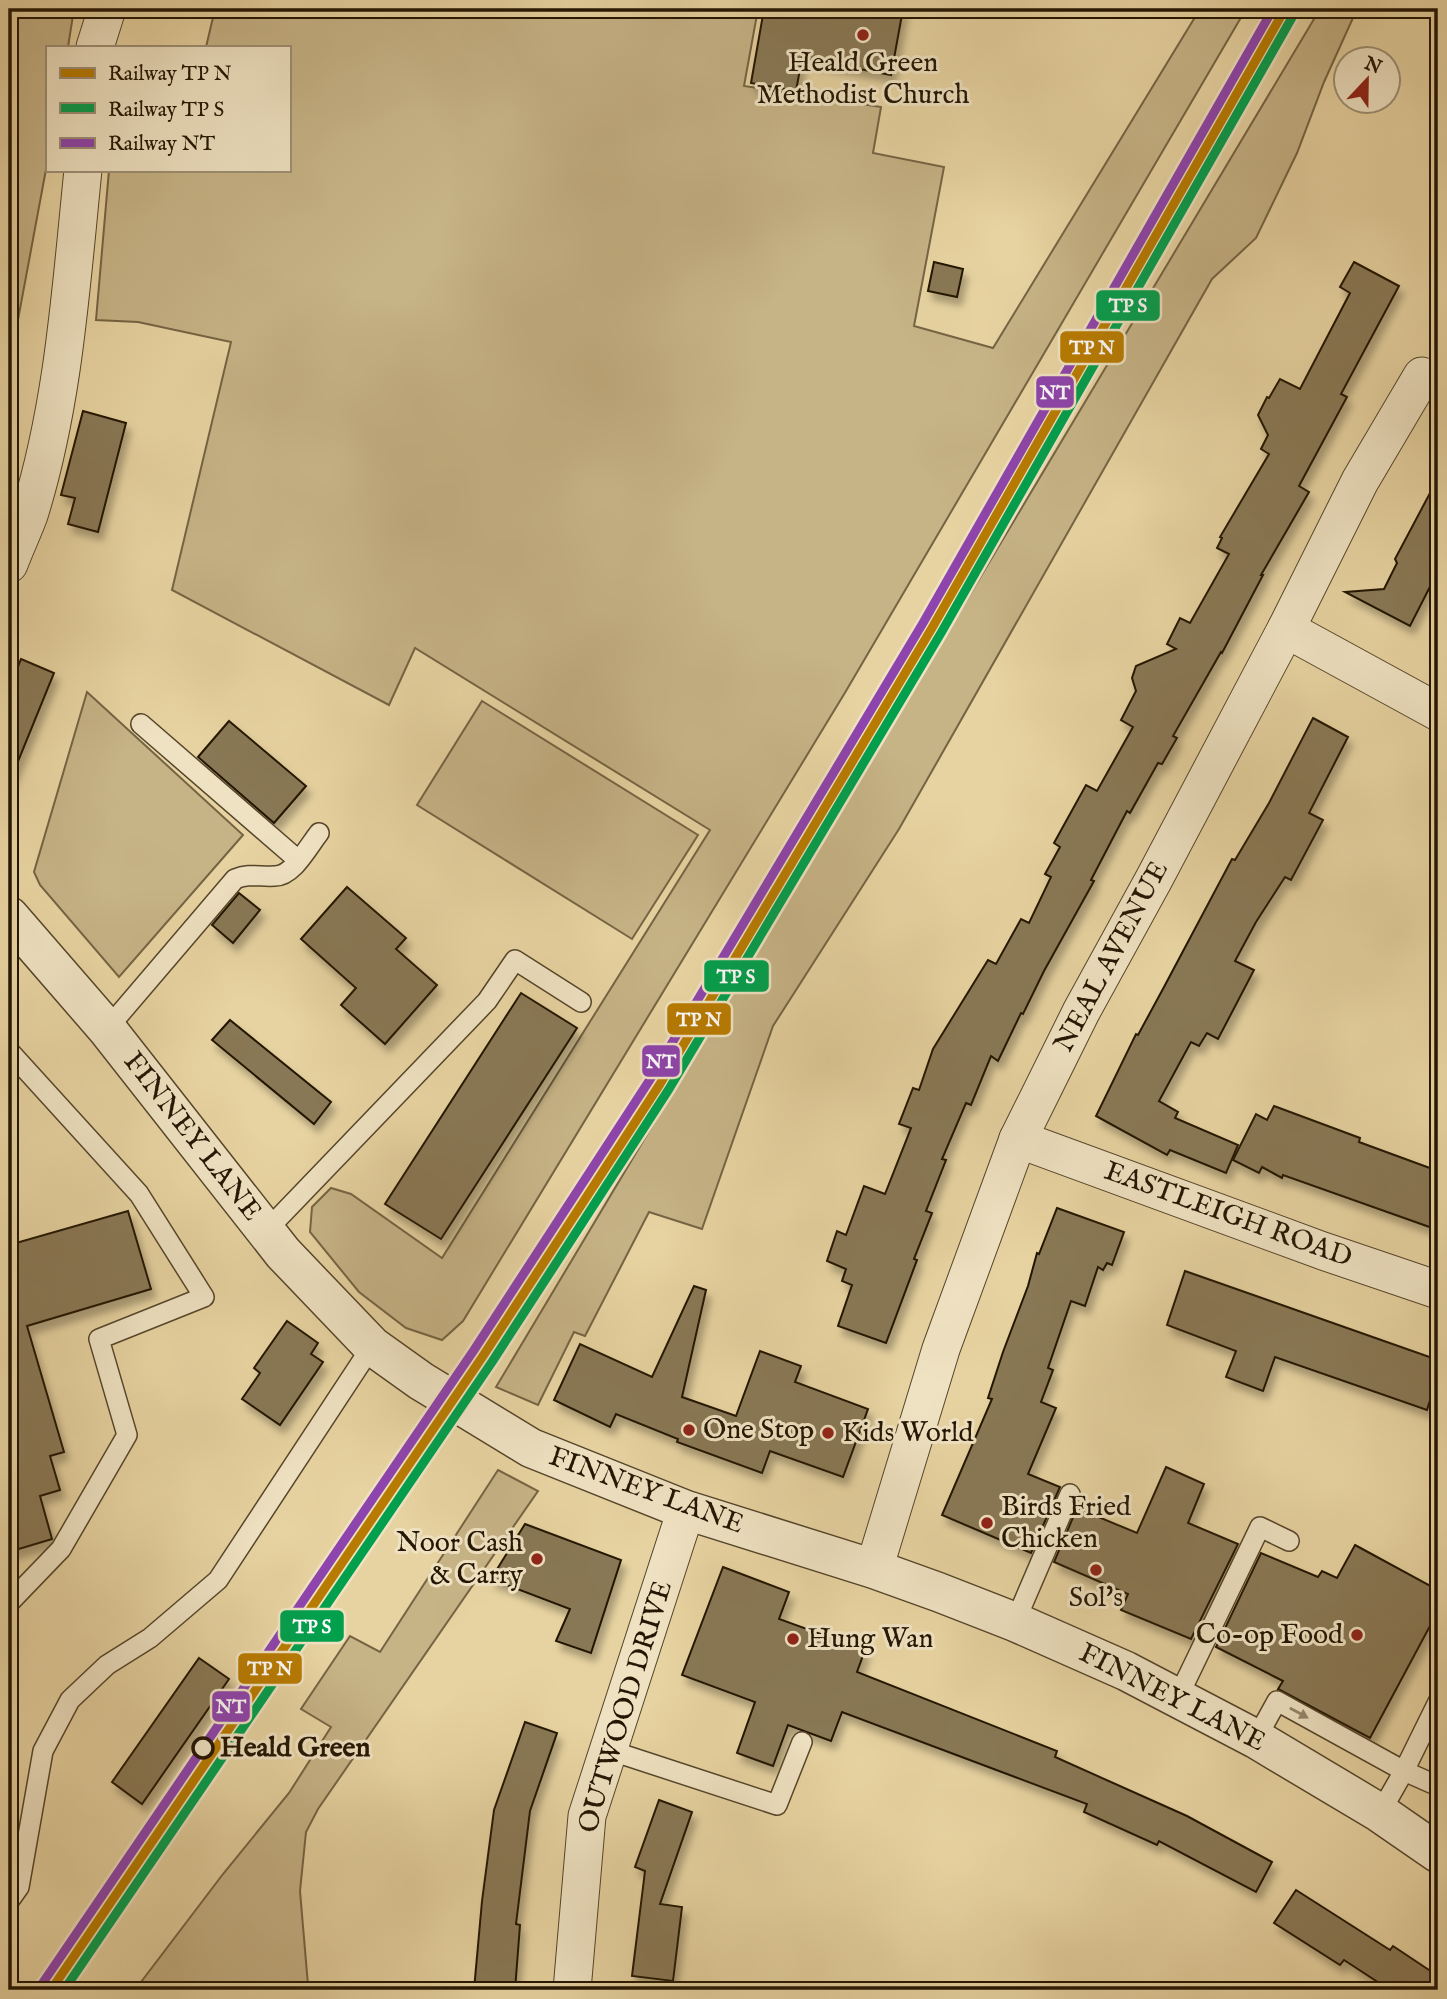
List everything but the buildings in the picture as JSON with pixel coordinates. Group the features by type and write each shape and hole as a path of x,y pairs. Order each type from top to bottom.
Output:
{"street":[{"path":"95,46 107,9"},
{"path":"9,565 29,515 57,400 71,302 83,172"},
{"name":"NEAL AVENUE","path":"874,1569 941,1349 1018,1139 1081,1012 1286,629 1360,481 1422,376"},
{"path":"1286,629 1438,712"},
{"name":"FINNEY LANE","path":"9,916 107,1029 283,1253 372,1346 421,1381 531,1448 686,1510 874,1569 1015,1622 1126,1671 1256,1739 1380,1813 1438,1853"},
{"name":"EASTLEIGH ROAD","path":"1018,1139 1323,1251 1438,1290"},
{"name":"OUTWOOD DRIVE","path":"572,1990 587,1816 686,1510"}],"lane":[{"path":"141,724 298,860"},
{"path":"107,1029 235,879 246,874 281,876 291,869 319,833"},
{"path":"266,1231 487,1001 515,960 581,1002"},
{"path":"9,1051 139,1194 204,1297 99,1339 127,1435 61,1549 9,1603"},
{"path":"9,1901 19,1887 43,1751 70,1700 107,1665 150,1638 218,1580 372,1346"},
{"path":"1015,1622 1070,1494"},
{"path":"1178,1697 1260,1527 1289,1541"},
{"path":"1256,1739 1277,1701 1404,1771 1438,1786"},
{"path":"1380,1813 1438,1702"},
{"path":"609,1750 778,1805 802,1742"}],"shaded area":[{"path":"9,9 74,9 68,46 46,46 46,169 9,368"},
{"path":"215,9 758,9 744,86 881,107 873,153 944,167 914,326 993,348 1200,9 1246,9 846,691 463,1321 442,1340 406,1328 359,1292 310,1232 312,1207 331,1188 351,1194 442,1258 710,830 415,648 389,705 172,590 231,342 138,322 96,320 109,172 290,172 290,46 206,46"},
{"path":"1320,9 1357,9 1340,46 1332,46 1332,64 1297,153 1256,238 1212,279 899,829 773,1026 702,1229 649,1212 585,1336 574,1332 538,1405 496,1387"},
{"path":"87,692 243,835 119,977 40,885 34,872"},
{"path":"482,701 698,835 632,939 417,805"},
{"path":"498,1470 538,1491 318,1809 306,1832 300,1891 308,1985 314,1990 135,1990 223,1874 289,1793 331,1727 301,1709 350,1636 380,1652"}],"transit line":[{"path":"51,1990 483,1356 660,1084 932,628 1285,9"},
{"path":"64,1990 492,1362 669,1089 941,633 1294,14"}],"rail line":[{"name":"NT","path":"42,1984 474,1350 651,1078 923,623 1273,9"}],"place":[{"name":"Heald Green Methodist Church","path":"863,35"},
{"name":"One Stop","path":"689,1430"},
{"name":"Kids World","path":"828,1433"},
{"name":"Birds Fried Chicken","path":"987,1523"},
{"name":"Noor Cash & Carry","path":"537,1559"},
{"name":"Sol's","path":"1096,1570"},
{"name":"Co-op Food","path":"1357,1635"},
{"name":"Hung Wan","path":"793,1639"},
{"name":"Heald Green","path":"203,1748"}]}
